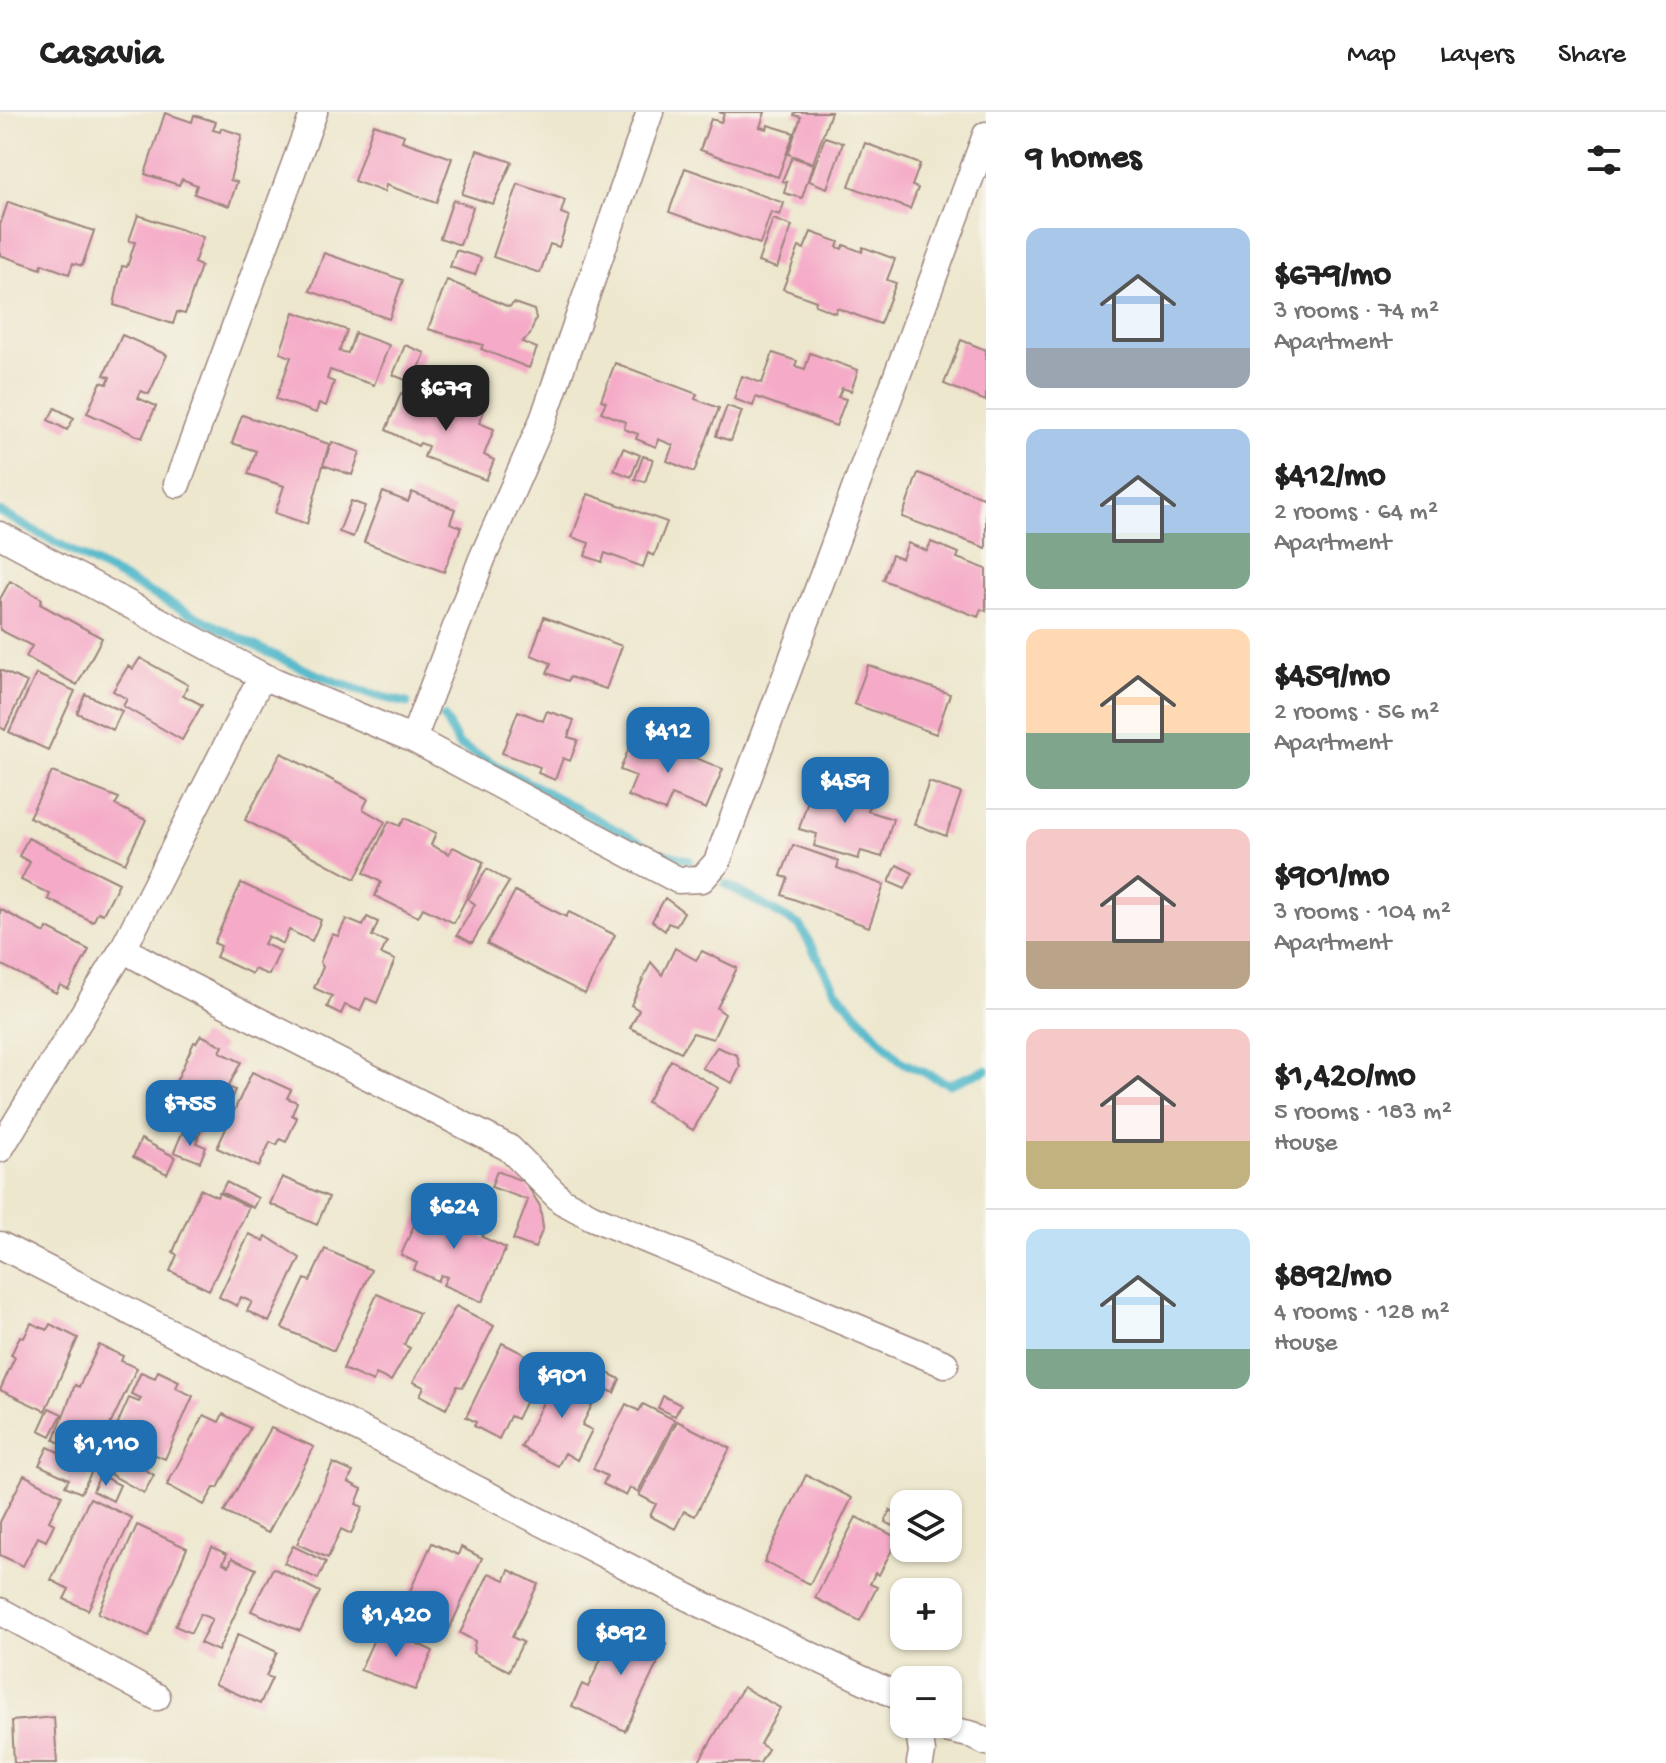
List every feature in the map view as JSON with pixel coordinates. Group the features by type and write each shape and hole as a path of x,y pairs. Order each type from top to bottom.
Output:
{"street":[{"path":"177,484 314,112"},
{"path":"413,739 482,559 543,420 650,112"},
{"path":"0,535 262,676 413,739 678,880 702,879 717,862 986,135"},
{"path":"0,1149 123,949 262,676"},
{"path":"123,949 509,1148 562,1201 592,1217 945,1364"},
{"path":"0,1245 699,1603 890,1692"},
{"path":"0,1611 157,1697"},
{"path":"962,1733 986,1742"},
{"path":"920,1738 920,1763"}],"building":[{"path":"719,112 765,112 760,127 767,129 768,125 794,133 778,177 700,150 711,119 721,122 724,114"},
{"path":"795,112 831,112 813,163 788,154 801,117 794,115"},
{"path":"165,113 192,122 194,115 216,122 213,130 220,132 221,128 242,135 230,180 237,182 229,206 194,194 197,185 182,179 179,185 145,174"},
{"path":"374,124 404,135 402,141 452,158 436,203 386,185 384,192 354,181"},
{"path":"825,137 843,143 827,188 809,181"},
{"path":"865,143 920,164 912,186 918,188 910,209 849,186"},
{"path":"477,150 512,162 493,204 462,194"},
{"path":"792,157 813,164 802,198 784,193 787,182 782,181"},
{"path":"685,168 784,203 780,215 771,212 760,244 669,212"},
{"path":"518,184 565,200 561,213 569,216 559,247 550,244 540,273 493,257"},
{"path":"453,200 473,207 460,245 440,238"},
{"path":"8,202 94,231 82,266 73,263 69,274 42,264 41,269 0,255 0,225"},
{"path":"138,215 203,237 194,263 201,266 185,314 177,312 173,324 114,305 122,266 127,267 135,242 129,241"},
{"path":"773,219 792,226 777,268 758,262"},
{"path":"811,232 839,242 837,247 842,249 844,245 862,252 863,247 895,259 887,280 896,283 880,324 837,308 835,313 815,305 816,301 783,289 799,247 804,249"},
{"path":"456,250 481,258 475,275 450,267"},
{"path":"324,253 403,280 389,319 310,291"},
{"path":"447,280 509,307 514,303 534,310 536,318 530,335 522,342 537,348 529,368 481,349 483,345 428,329"},
{"path":"294,312 347,330 339,351 348,353 355,333 389,345 374,385 330,370 327,379 334,382 326,406 319,403 316,413 276,399 291,357 280,353"},
{"path":"122,335 167,355 149,394 141,391 138,398 156,406 142,438 87,413 101,382 107,384 110,377 104,375"},
{"path":"961,340 986,350 986,401 944,384"},
{"path":"405,345 425,353 416,376 411,374 408,381 393,375"},
{"path":"773,353 797,361 795,366 805,369 810,353 858,370 851,391 842,388 838,397 846,399 836,426 756,397 753,406 734,399 742,376 762,383"},
{"path":"615,363 697,394 695,399 719,408 694,472 667,461 673,445 658,439 656,447 636,439 638,434 624,429 626,422 601,412 606,402 601,400"},
{"path":"401,393 438,407 441,399 460,407 463,399 485,408 479,423 494,429 484,455 494,460 486,480 424,457 428,446 420,443 418,446 386,430"},
{"path":"727,406 742,411 731,441 716,436"},
{"path":"55,408 74,418 67,430 48,420"},
{"path":"242,415 329,444 307,524 275,513 284,486 248,474 256,451 232,443"},
{"path":"332,442 360,452 352,475 323,465"},
{"path":"623,448 640,455 631,477 614,470"},
{"path":"643,456 653,459 645,482 635,479"},
{"path":"918,473 986,498 986,548 902,517"},
{"path":"383,492 408,502 412,492 455,509 450,523 461,527 444,572 364,542"},
{"path":"588,494 667,522 654,556 648,553 643,567 605,553 602,562 585,556 589,543 572,537"},
{"path":"351,501 365,506 353,537 339,532"},
{"path":"931,542 959,553 957,558 986,569 986,611 981,609 978,617 883,580 892,555 902,559 908,543 927,551"},
{"path":"10,581 42,599 40,604 102,638 77,685 26,657 32,646 0,630 0,599"},
{"path":"544,617 622,646 606,689 547,673 551,663 531,655"},
{"path":"140,658 188,685 183,695 202,705 182,740 123,706 127,699 113,691 128,666 133,669"},
{"path":"868,665 950,694 936,734 854,704"},
{"path":"0,670 27,682 5,730 0,727"},
{"path":"36,674 75,691 48,750 9,732"},
{"path":"85,694 122,711 113,730 77,713"},
{"path":"518,711 543,721 547,711 574,720 568,737 578,740 570,761 563,758 555,780 538,773 540,767 502,753"},
{"path":"635,733 723,769 706,809 672,795 665,811 628,796 636,776 620,770"},
{"path":"281,753 368,799 363,809 385,822 355,879 245,820"},
{"path":"52,772 119,798 115,805 146,820 125,863 29,817"},
{"path":"929,782 961,793 946,836 914,824"},
{"path":"812,787 870,804 868,811 893,819 882,857 861,851 858,859 814,846 817,834 799,829"},
{"path":"405,818 436,833 431,845 449,854 453,847 484,862 454,923 423,908 418,917 375,896 381,882 364,873 389,821 400,826"},
{"path":"28,838 119,883 103,914 98,912 93,922 48,899 50,894 21,880 30,862 19,856"},
{"path":"793,845 839,861 837,868 884,885 869,927 782,895 788,878 781,876"},
{"path":"897,865 913,873 905,889 889,882"},
{"path":"487,869 509,882 472,943 457,935 475,904 468,899"},
{"path":"241,883 321,920 312,941 289,930 283,944 268,936 264,944 280,951 269,975 254,969 252,974 216,957 221,946 214,943"},
{"path":"515,891 566,917 569,912 615,935 585,994 487,944"},
{"path":"665,898 684,912 676,926 668,923 665,931 652,921"},
{"path":"0,909 45,933 47,928 89,950 68,989 60,985 56,993 0,964"},
{"path":"367,917 378,922 372,936 387,942 381,954 395,960 377,1003 366,998 360,1011 345,1005 341,1014 327,1007 332,996 314,988 323,967 320,962 332,934 338,936 346,919 363,926"},
{"path":"675,948 696,960 702,951 737,968 717,1008 725,1014 713,1039 693,1033 681,1052 630,1028 639,1010 631,1005 651,962 662,975"},
{"path":"201,1035 223,1046 220,1052 241,1062 228,1087 235,1090 226,1110 219,1106 209,1126 204,1124 198,1137 160,1117 194,1042"},
{"path":"717,1047 737,1055 740,1067 732,1083 702,1068"},
{"path":"671,1060 718,1088 693,1130 647,1102"},
{"path":"252,1072 291,1090 287,1098 297,1102 292,1115 297,1118 286,1142 280,1139 277,1145 270,1142 259,1167 217,1148"},
{"path":"182,1133 198,1139 196,1143 206,1147 200,1162 174,1152"},
{"path":"141,1139 175,1157 167,1174 133,1157"},
{"path":"497,1171 525,1182 540,1206 543,1228 535,1248 513,1240 528,1200 491,1187"},
{"path":"282,1177 329,1197 317,1225 270,1204"},
{"path":"226,1182 258,1198 253,1208 221,1192"},
{"path":"200,1189 217,1197 219,1193 249,1207 209,1290 170,1271 177,1255 173,1252"},
{"path":"426,1197 431,1210 447,1217 453,1206 488,1222 482,1237 506,1248 482,1302 443,1285 447,1277 441,1275 438,1281 414,1270 417,1263 401,1255"},
{"path":"249,1234 264,1241 266,1236 300,1258 269,1322 247,1311 252,1302 241,1297 237,1306 219,1297"},
{"path":"325,1249 371,1270 334,1351 282,1328 305,1279 310,1281"},
{"path":"377,1294 419,1313 404,1345 410,1348 391,1381 376,1374 373,1382 343,1369"},
{"path":"456,1306 494,1326 463,1387 457,1386 446,1409 420,1395 424,1387 413,1382"},
{"path":"31,1323 47,1330 50,1324 78,1338 45,1411 0,1390 15,1357 11,1355 20,1336 24,1338"},
{"path":"502,1343 544,1364 517,1419 510,1416 499,1439 474,1426 476,1422 466,1417"},
{"path":"99,1345 123,1356 121,1361 137,1368 94,1459 54,1440 75,1385 79,1387"},
{"path":"559,1370 599,1391 582,1425 592,1430 577,1460 565,1453 558,1466 521,1447"},
{"path":"601,1370 620,1379 614,1393 595,1383"},
{"path":"158,1371 179,1381 176,1388 193,1396 165,1459 119,1439 124,1427 117,1425 129,1398 139,1402 141,1398 131,1394 141,1372 155,1378"},
{"path":"663,1396 681,1405 675,1416 658,1408"},
{"path":"626,1404 639,1411 643,1404 675,1420 638,1492 630,1488 626,1496 603,1484 607,1476 593,1469"},
{"path":"49,1408 62,1414 51,1436 39,1430"},
{"path":"223,1414 250,1428 218,1488 214,1488 204,1505 167,1485 204,1415 219,1422"},
{"path":"677,1421 730,1448 695,1516 684,1511 675,1529 650,1516 656,1504 639,1495"},
{"path":"271,1428 314,1447 268,1533 224,1512"},
{"path":"48,1447 93,1469 81,1493 65,1486 69,1479 39,1465"},
{"path":"120,1456 154,1475 144,1493 110,1474"},
{"path":"333,1463 353,1472 348,1482 362,1489 356,1504 363,1507 351,1534 341,1529 328,1558 297,1544"},
{"path":"24,1475 62,1495 49,1521 54,1524 46,1541 38,1537 23,1566 0,1555 0,1522"},
{"path":"100,1475 120,1485 113,1501 93,1491"},
{"path":"806,1475 852,1498 810,1584 764,1562"},
{"path":"90,1498 132,1518 88,1610 64,1599 69,1589 51,1580"},
{"path":"856,1517 890,1534 890,1554 879,1575 875,1573 870,1584 877,1587 860,1621 815,1598"},
{"path":"137,1525 187,1548 149,1636 98,1613"},
{"path":"432,1543 458,1555 461,1547 482,1558 448,1632 424,1621 431,1607 424,1604 420,1614 403,1606"},
{"path":"293,1546 326,1562 318,1579 284,1563"},
{"path":"212,1547 227,1554 223,1563 229,1566 232,1558 256,1569 218,1651 200,1643 212,1619 200,1614 191,1633 175,1626"},
{"path":"273,1568 320,1592 300,1631 251,1611"},
{"path":"509,1570 538,1584 512,1637 523,1642 509,1671 473,1653 475,1641 460,1633 489,1573 505,1580"},
{"path":"617,1624 667,1643 625,1731 572,1706 582,1684 588,1687"},
{"path":"380,1626 433,1651 415,1690 360,1670"},
{"path":"238,1634 277,1652 266,1676 272,1678 260,1704 215,1684"},
{"path":"743,1687 780,1708 760,1744 768,1749 760,1763 698,1763"},
{"path":"54,1717 57,1763 14,1763 12,1721"}],"waterway":[{"path":"0,512 271,654 337,682 407,703"},
{"path":"444,717 459,745 657,852 689,860"},
{"path":"726,884 800,926 836,991 900,1061 949,1084 986,1070"}]}
